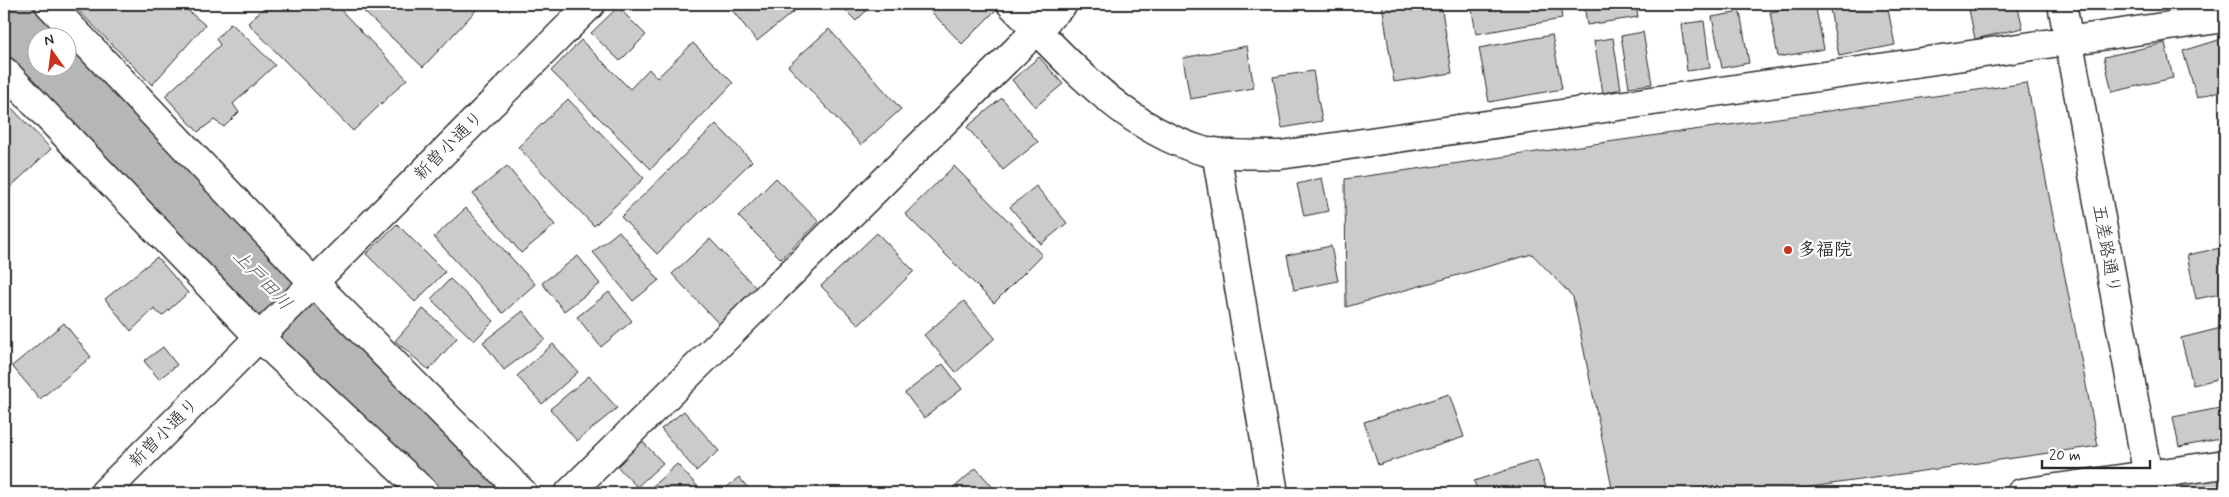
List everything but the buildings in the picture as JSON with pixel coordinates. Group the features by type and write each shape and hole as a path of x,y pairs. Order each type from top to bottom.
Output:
{"street":[{"path":"49,4 310,285 523,493"},
{"name":"新曽小通り","path":"104,493 591,4"},
{"path":"1012,4 1106,99 1152,131 1202,151 1280,155 2225,18"},
{"path":"569,493 1063,4"},
{"name":"五差路通り","path":"2062,4 2149,484"},
{"path":"4,71 263,333 425,493"},
{"path":"1216,152 1274,493"},
{"path":"2021,493 2149,484 2225,464"}],"waterway":[{"name":"上戸田川","path":"4,14 28,39"},
{"name":"上戸田川","path":"66,78 469,493"}],"place":[{"name":"多福院","path":"1788,250"}]}
